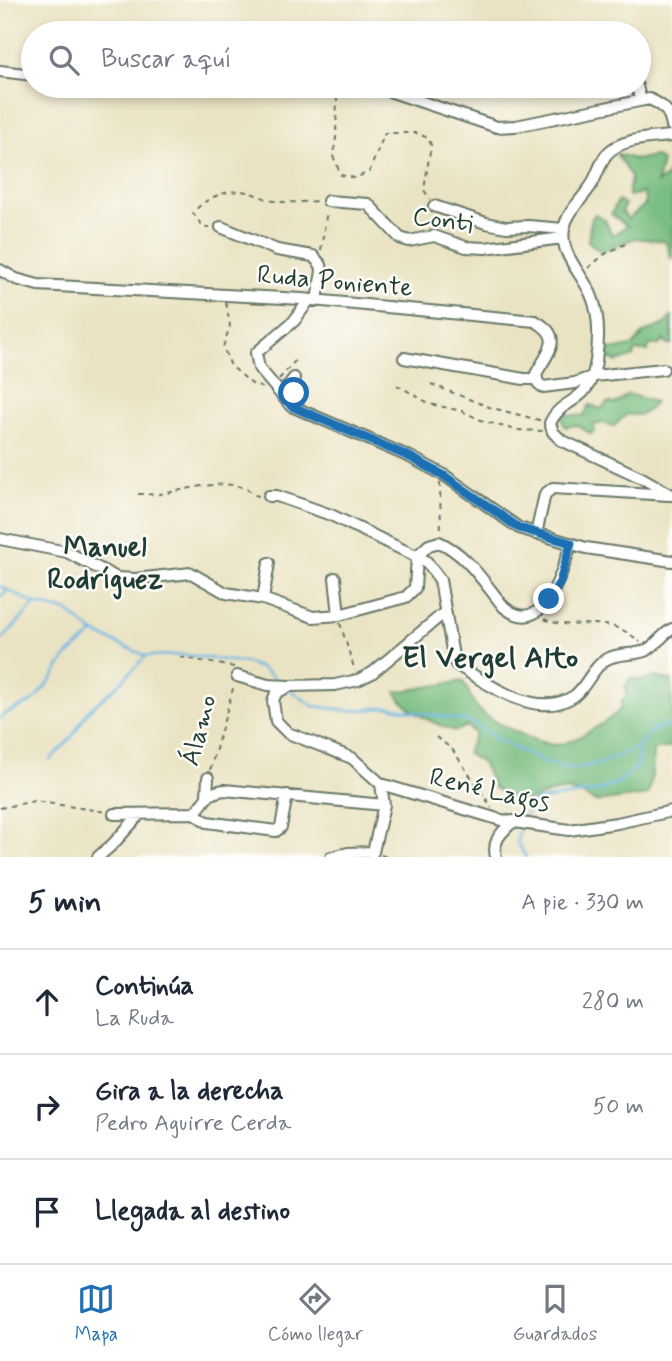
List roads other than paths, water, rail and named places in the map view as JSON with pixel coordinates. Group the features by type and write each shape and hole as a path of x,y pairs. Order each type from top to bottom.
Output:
{"street":[{"path":"0,71 21,74"},
{"path":"412,98 497,127 583,114 649,99 663,105 671,117 672,126"},
{"path":"672,136 640,140 611,150 589,189 572,210 564,234 568,258 593,298 598,318 597,358 594,376 586,391 559,411 552,428 561,440 672,495"},
{"name":"Conti","path":"328,201 368,204 400,238 409,241 433,236 466,247 485,248 564,234"},
{"path":"434,206 486,223 506,227 528,226 564,234"},
{"path":"221,227 277,250 313,256 321,265 322,271 313,300 294,321 256,353 259,368 268,387 291,406 410,457 443,475 519,528 620,555 672,561"},
{"name":"Ruda Poniente","path":"0,270 16,279 38,285 313,300 535,321 545,326 551,334 552,348 536,374 536,379"},
{"path":"404,358 536,379 543,387 575,383 594,376 663,369"},
{"path":"291,406 294,393 288,386 295,378"},
{"path":"536,534 545,494 553,488 672,495"},
{"path":"269,496 277,496 331,515 417,556 433,568 440,580 456,664 508,696 538,704 556,705 575,696 605,660 649,649 672,629"},
{"path":"0,539 67,552 117,578 135,579 191,573 226,593 263,599 313,617 339,615 399,601 415,588 417,556 429,545 439,542 461,554 504,607 513,614 533,614 549,599 560,582 571,543"},
{"path":"263,599 269,564"},
{"path":"335,578 339,615"},
{"path":"238,672 268,685 335,685 358,680 384,665 444,612"},
{"path":"289,686 276,693 273,701 276,721 282,728 288,733 352,758 381,784 384,805 373,852 331,857"},
{"name":"Álamo","path":"206,795 208,778"},
{"name":"René Lagos","path":"381,784 501,820 569,830 672,811"},
{"path":"194,813 206,795 224,790 384,805"},
{"path":"285,841 280,830 287,794"},
{"path":"114,814 194,813 207,822 280,830"},
{"path":"98,857 141,814"},
{"path":"496,857 496,838 518,822"}],"waterway":[{"path":"0,586 35,604 67,611 94,633 146,656 185,655 247,663 263,669 278,681"},
{"path":"0,597 8,590"},
{"path":"0,642 35,604"},
{"path":"0,718 33,701 66,657 94,633"},
{"path":"50,760 72,737 88,711 146,656"},
{"path":"289,689 313,706 351,711 389,707 471,722 500,741 544,762 572,769 603,763 640,745"},
{"path":"522,819 535,801 599,791 621,781 637,766 640,745 649,732 672,723"},
{"path":"520,825 517,842 526,857"}],"district":[{"name":"Manuel Rodríguez","path":"105,562"},
{"name":"El Vergel Alto","path":"490,657"}]}
